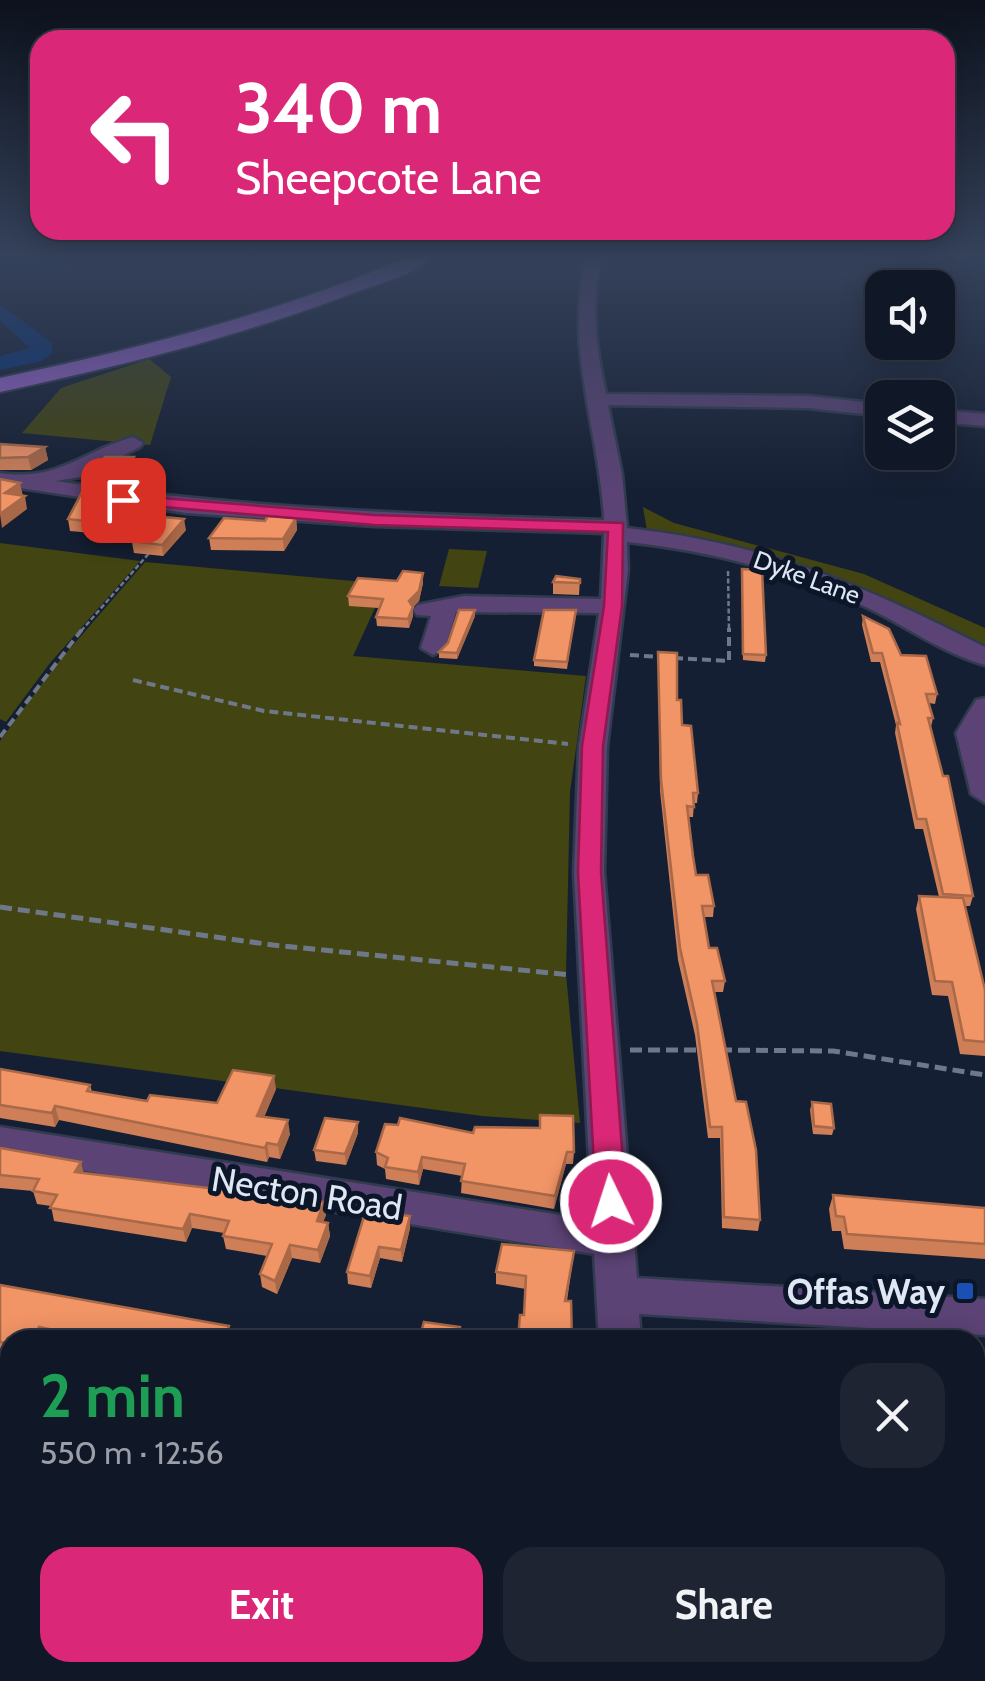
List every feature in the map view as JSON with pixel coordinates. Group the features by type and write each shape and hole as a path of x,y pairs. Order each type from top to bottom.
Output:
{"main road":[{"path":"1,385 194,337"}],"street":[{"path":"588,337 617,530 613,606 593,746 589,872 620,1330"},
{"path":"599,400 808,402 865,408"},
{"path":"955,417 985,420"},
{"path":"8,482 73,472 133,444"},
{"name":"Dyke Lane","path":"8,482 204,508 617,530 782,564 874,602 985,657"},
{"path":"433,648 435,608 613,606"},
{"path":"985,706 970,732 985,794"},
{"name":"Necton Road","path":"0,1142 613,1240"},
{"path":"618,1295 985,1316"}],"path":[{"path":"0,737 153,548"},
{"path":"606,654 729,662 728,551"},
{"path":"134,680 264,711 593,746"},
{"path":"0,722 7,724"},
{"path":"0,906 273,945 596,978"},
{"path":"600,1050 833,1051 985,1075"}],"shaded area":[{"path":"149,359 171,377 150,445 22,433 61,388"},
{"path":"643,507 674,523 864,574 985,628 985,655 778,562 647,531"},
{"path":"0,543 140,561 50,663 6,722 0,719"},
{"path":"449,549 487,551 478,588 439,586"},
{"path":"145,562 386,584 353,656 586,676 570,792 566,974 580,1123 482,1116 0,1051 0,741 55,666"}],"building":[{"path":"0,444 45,447 28,457 0,458"},
{"path":"105,457 134,457 124,476 93,471"},
{"path":"0,479 20,483 5,493 25,496 0,514"},
{"path":"83,490 115,495 101,523 68,519"},
{"path":"144,515 184,519 162,545 132,541 140,533 130,532"},
{"path":"268,516 296,518 283,539 209,538 224,518 265,521"},
{"path":"742,569 762,570 766,655 743,654"},
{"path":"403,571 423,573 419,591 409,601 413,607 408,619 376,617 383,599 348,596 358,578 397,581"},
{"path":"556,576 580,579 580,583 553,582"},
{"path":"459,610 475,610 457,653 439,652 448,643"},
{"path":"544,610 576,610 567,662 534,660"},
{"path":"863,616 889,629 901,655 926,656 937,694 926,694 933,718 928,718 943,776 948,776 973,896 943,894 926,819 917,819 882,653 873,653"},
{"path":"658,652 677,653 677,700 681,700 682,725 691,726 698,793 693,793 694,807 687,806 693,856 696,875 708,875 714,906 702,906 709,948 717,948 725,981 712,981 736,1101 746,1102 756,1150 760,1220 724,1217 722,1127 710,1127 697,1024 680,948 661,780"},
{"path":"919,896 963,898 985,990 985,1042 964,1040 952,982 935,981"},
{"path":"0,1069 90,1085 87,1091 147,1101 150,1095 217,1103 233,1070 274,1076 257,1116 288,1120 278,1145 267,1143 265,1148 55,1106 52,1113 0,1105"},
{"path":"812,1102 831,1104 834,1128 814,1126"},
{"path":"540,1115 573,1116 574,1152 567,1152 555,1196 461,1181 465,1164 422,1157 418,1172 385,1167 388,1158 376,1152 385,1124 398,1125 400,1118 473,1133 475,1127 540,1128"},
{"path":"325,1118 358,1122 345,1154 314,1150"},
{"path":"0,1148 81,1162 75,1172 324,1202 317,1221 328,1223 318,1250 290,1245 275,1281 260,1274 272,1244 223,1236 229,1221 190,1214 183,1229 50,1208 57,1195 33,1191 39,1179 0,1175"},
{"path":"833,1195 985,1208 985,1244 847,1234 844,1217 836,1216"},
{"path":"366,1210 410,1216 401,1250 379,1247 370,1276 347,1272"},
{"path":"502,1244 574,1251 565,1301 571,1301 572,1330 519,1330 520,1315 524,1315 526,1276 496,1272"},
{"path":"0,1285 229,1326 228,1330 0,1330"},
{"path":"424,1322 460,1327 459,1330 422,1330"}],"waterway":[{"path":"0,363 34,356 44,348 32,337"}],"place":[{"name":"Offas Way","path":"965,1291"}],"route":[{"path":"123,500 374,520 617,527 617,570 593,746 589,872 611,1202"}]}
